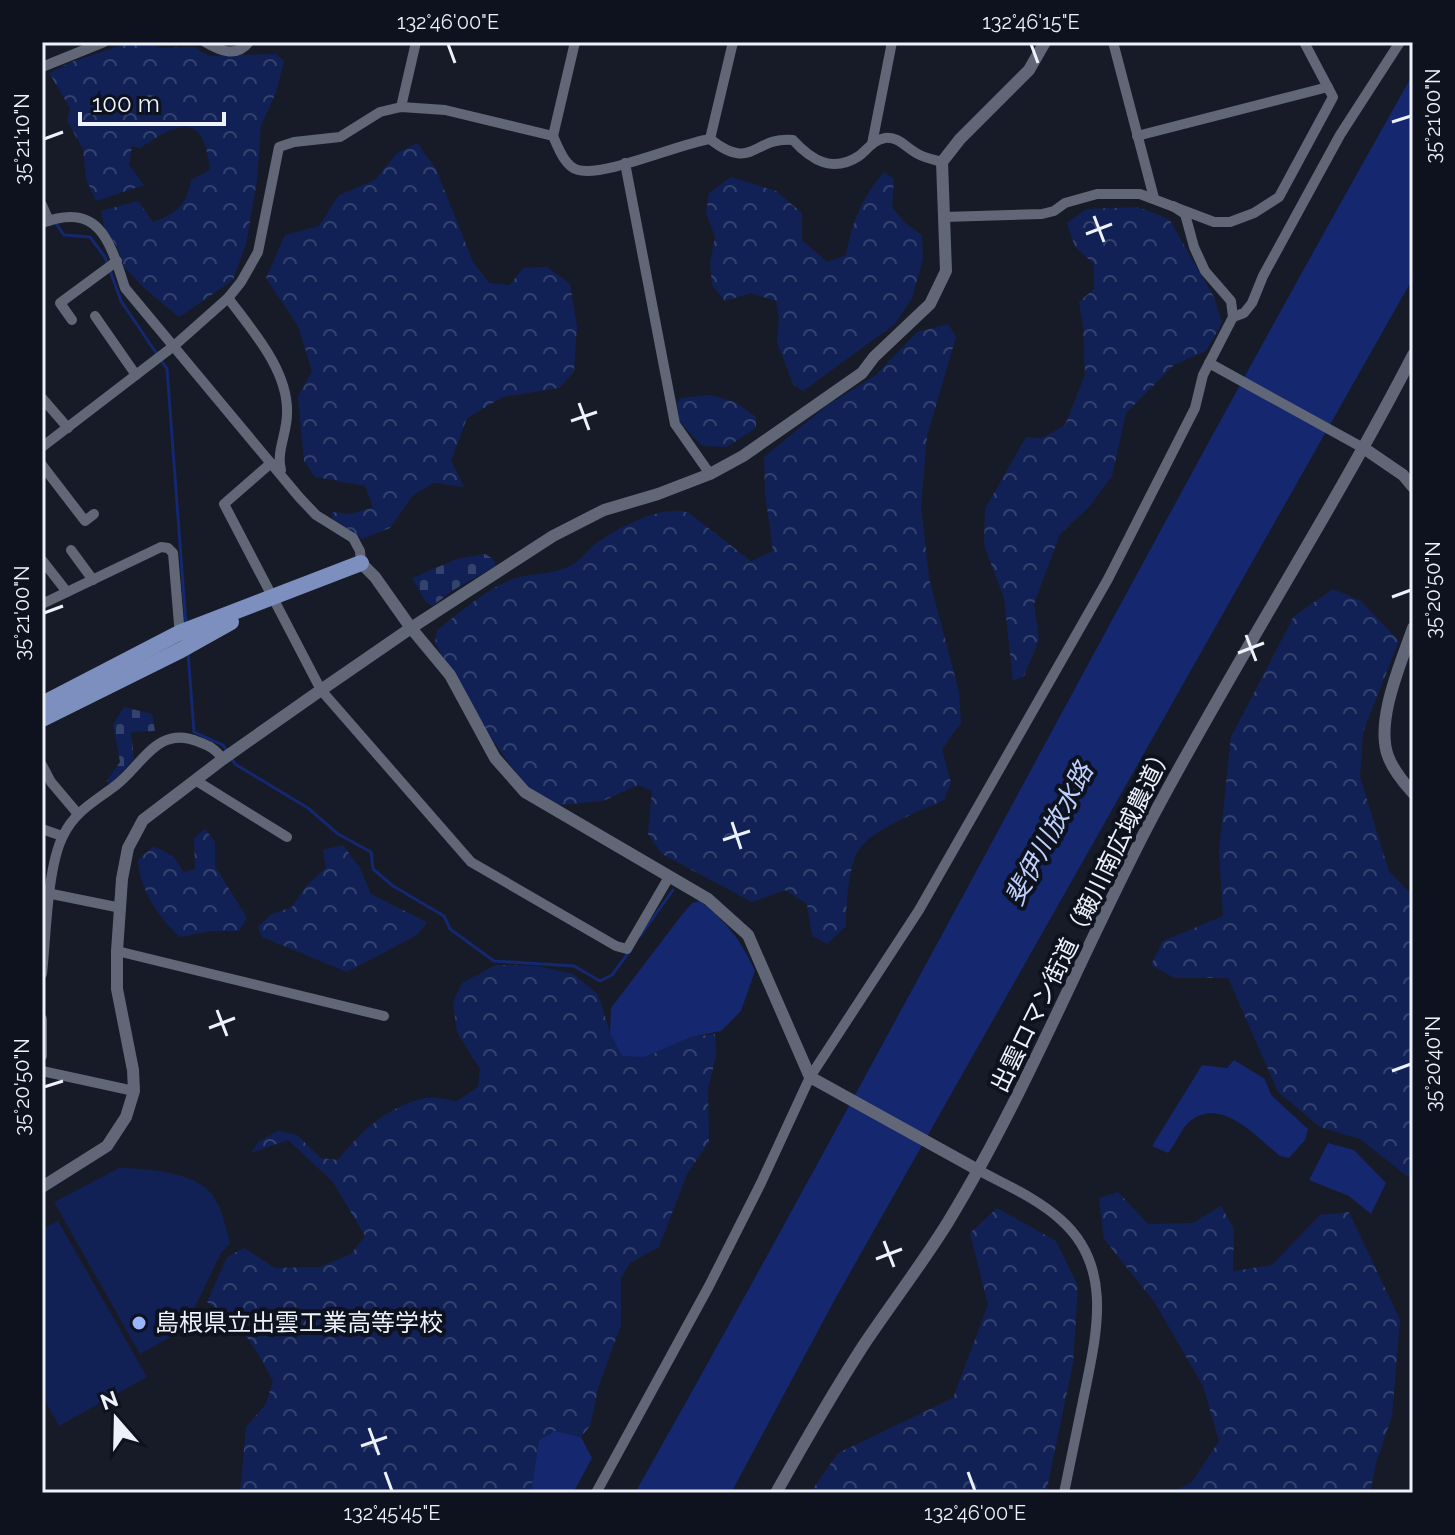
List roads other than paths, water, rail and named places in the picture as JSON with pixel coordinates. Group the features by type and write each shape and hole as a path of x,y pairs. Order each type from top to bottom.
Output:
{"main road":[{"path":"42,704 274,597 361,563"},
{"path":"42,719 180,642"}],"street":[{"path":"205,42 229,52 243,50 249,42"},
{"path":"401,107 416,42"},
{"path":"575,42 553,136 567,163 576,170 597,170 710,139"},
{"path":"710,139 733,42"},
{"path":"872,144 892,42"},
{"path":"42,1187 107,1146 126,1117 134,1091 133,1070 117,989 117,951 128,848 143,820 223,759 411,628 566,529 604,510 710,474 743,456 862,373 874,357 930,304 946,271 942,162 960,139 1029,70 1045,42"},
{"path":"1113,42 1154,198"},
{"path":"944,217 1042,214 1097,194 1140,194 1214,222 1230,222 1254,213 1279,197 1333,97 1304,42"},
{"path":"1233,317 1244,313 1252,303 1263,276 1340,135 1400,42"},
{"path":"42,67 100,43"},
{"path":"1137,136 1328,87"},
{"path":"42,447 175,345 228,298 241,282 258,252 279,147 294,142 340,137 380,112 401,107 445,110 553,136"},
{"path":"710,139 727,152 745,155 780,139 793,140 807,156 826,165 843,164 886,137 902,141 917,154 942,162"},
{"path":"625,163 675,424 710,474"},
{"path":"42,205 45,222 75,215 89,219 112,246 125,288 299,497 316,515 353,538 360,551 361,563 450,675 495,758 525,792 708,899 748,935 810,1077 1042,1204 1064,1222 1083,1247 1095,1272 1098,1329 1064,1493"},
{"path":"596,1493 715,1273 810,1077 919,910 1100,593 1195,408 1203,375 1233,317 1231,301 1205,271 1185,214 1173,206"},
{"path":"72,320 60,303 117,261"},
{"path":"228,298 274,363 286,398 288,414 278,462 282,475"},
{"path":"95,316 136,375"},
{"name":"出雲ロマン街道（簸川南広域農道）","path":"776,1493 825,1408 947,1223 978,1170 1010,1112 1152,819 1239,662 1365,449 1413,355"},
{"path":"1209,363 1365,449 1403,475 1413,487"},
{"path":"42,398 68,428"},
{"path":"271,463 224,504 321,690 471,862 616,946 627,949 669,877"},
{"path":"42,465 85,521 94,514"},
{"path":"42,604 161,547 168,548 173,553 180,642"},
{"path":"71,550 93,580"},
{"path":"42,560 67,592"},
{"path":"1413,628 1389,699 1386,729 1387,754 1413,793"},
{"path":"42,974 46,892 62,836 78,814 115,786 151,749 170,736 190,738 215,749 223,759"},
{"path":"42,765 51,782 78,814"},
{"path":"195,780 287,837"},
{"path":"42,829 62,836"},
{"path":"46,892 121,908"},
{"path":"117,951 384,1016"},
{"path":"42,1019 42,1056"},
{"path":"42,1071 134,1091"}],"water":[{"name":"斐伊川放水路","path":"1413,74 1413,278 834,1301 731,1493 635,1493 831,1139 1216,428"},
{"path":"700,901 732,932 755,971 741,1011 721,1031 691,1037 645,1057 622,1056 610,1033 611,1008 681,916 692,903"},
{"path":"1234,1060 1265,1079 1271,1095 1308,1129 1305,1140 1289,1158 1280,1156 1238,1122 1213,1113 1189,1122 1168,1153 1152,1146 1202,1065 1227,1068"},
{"path":"1328,1143 1354,1150 1386,1183 1371,1214 1349,1196 1309,1180"},
{"path":"555,1431 581,1437 592,1458 573,1493 531,1493 539,1440"}],"waterway":[{"path":"55,222 64,235 90,237 105,257 121,301 167,369 186,625"},
{"path":"188,652 194,732 223,745 228,753"},
{"path":"232,759 235,764 308,808 338,834 371,852 373,869 393,886 444,916 450,929 494,961 574,966 600,981 612,975 629,952"},
{"path":"640,936 673,890"}],"place":[{"name":"島根県立出雲工業高等学校","path":"139,1323"}]}
